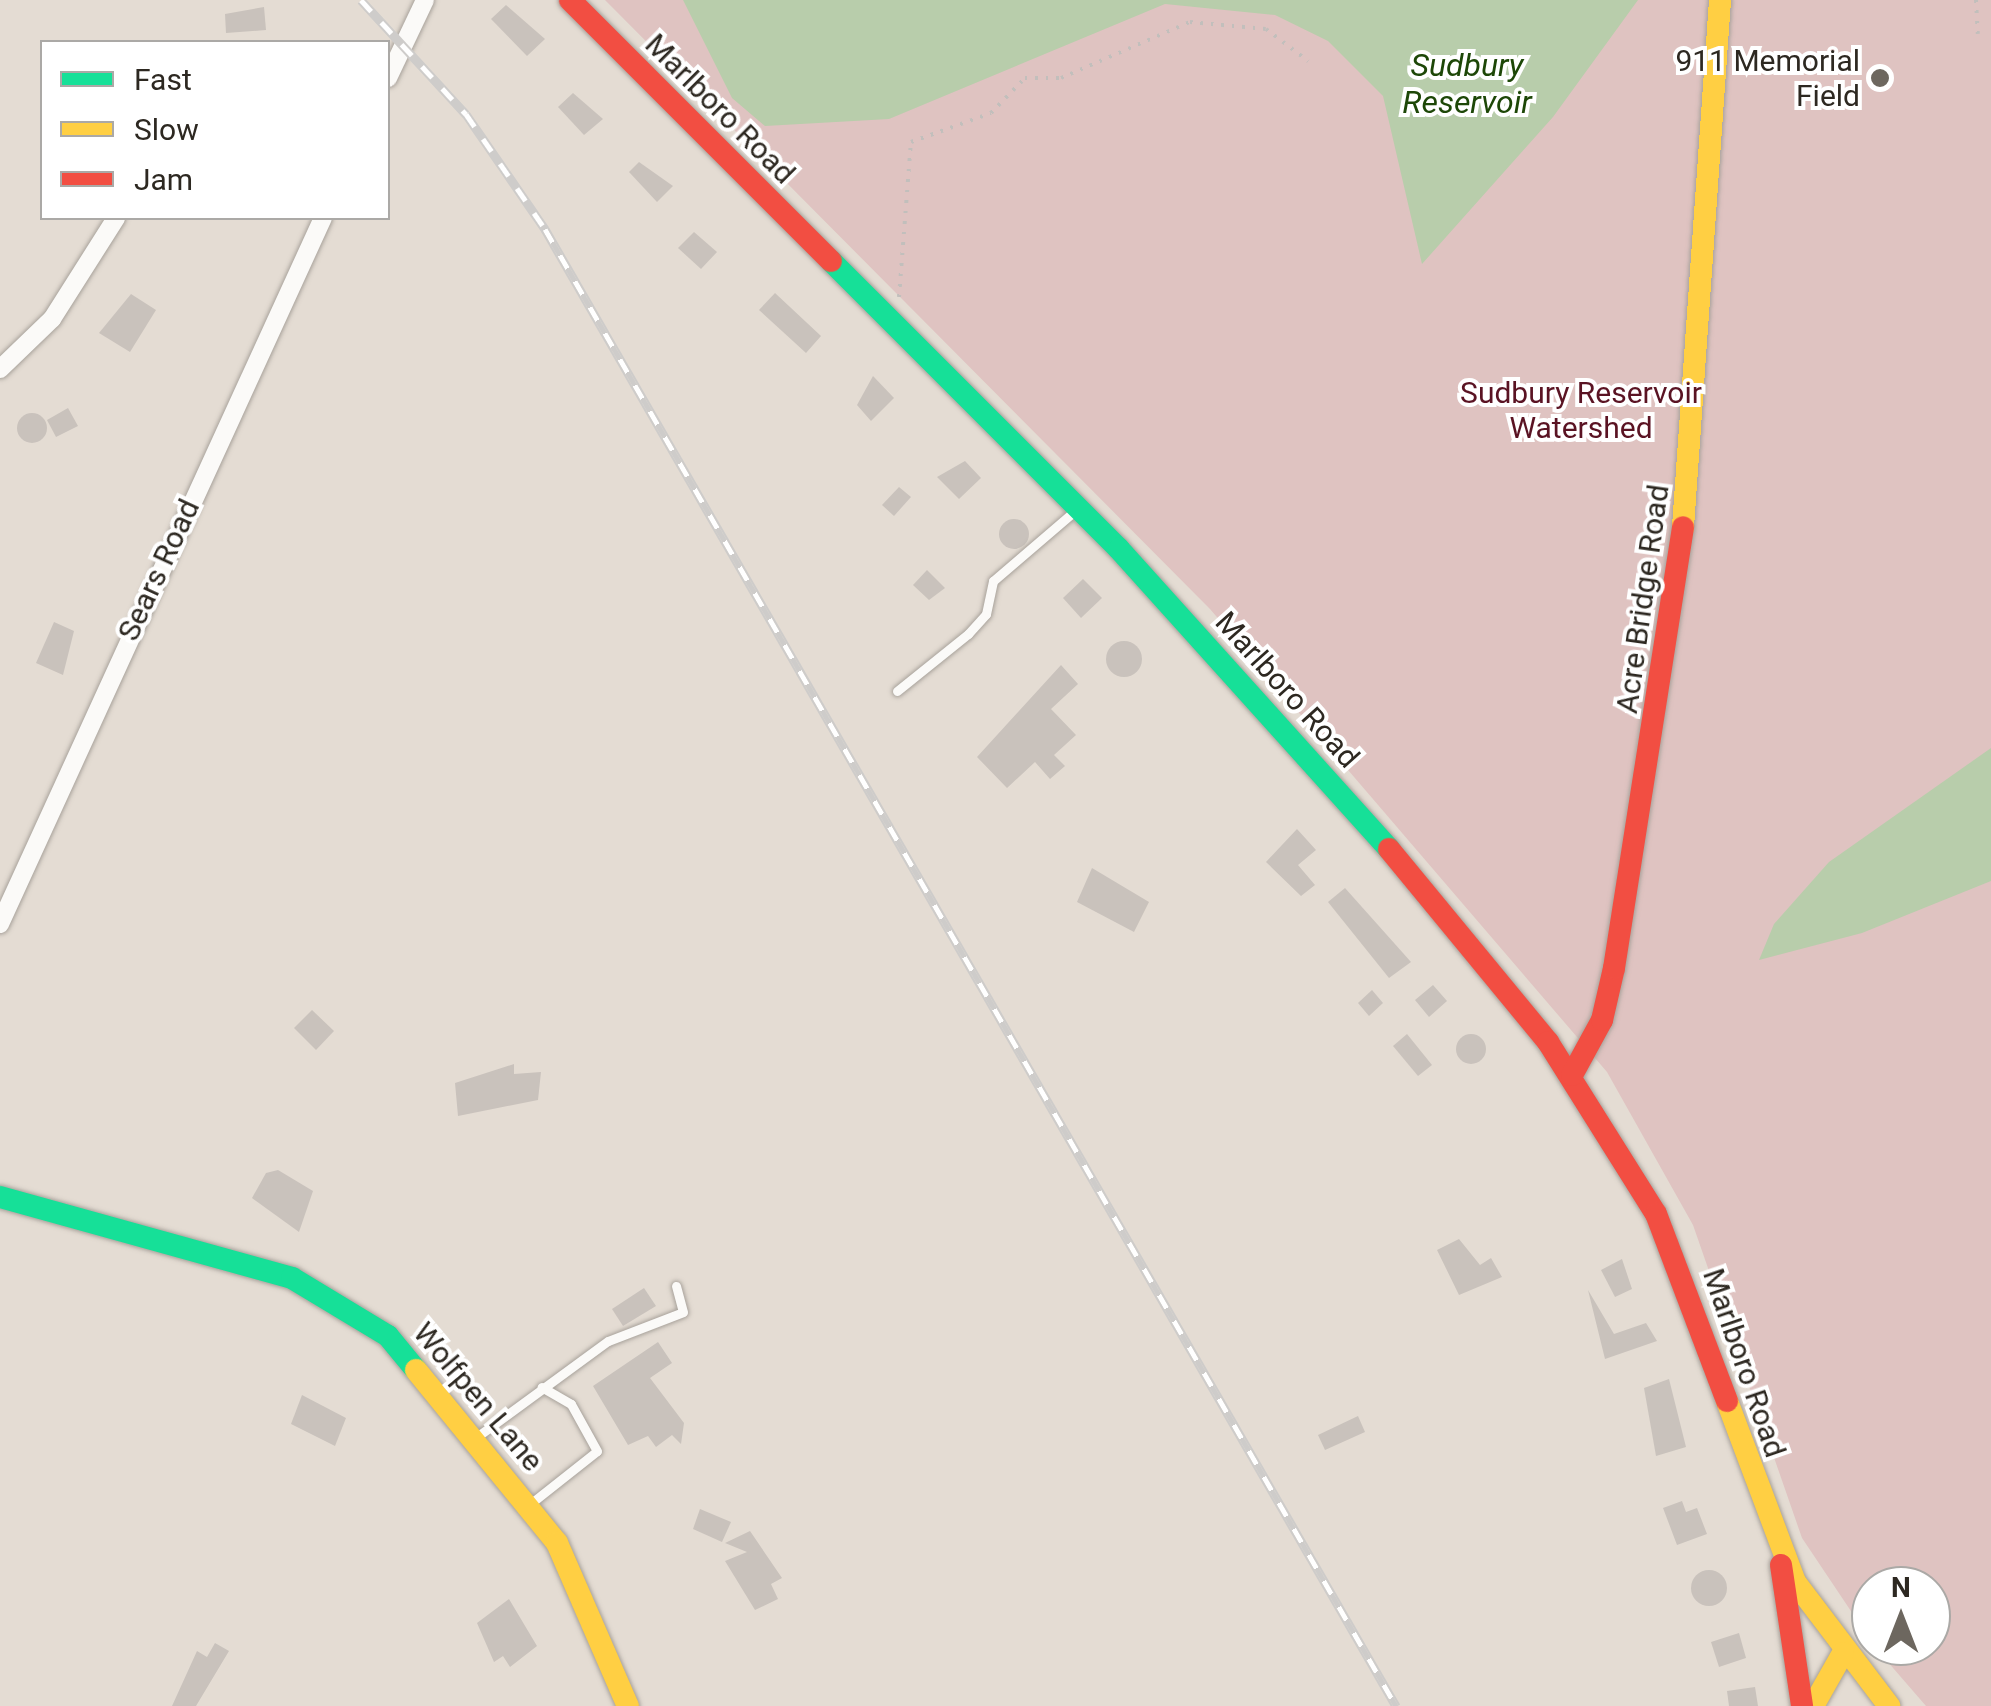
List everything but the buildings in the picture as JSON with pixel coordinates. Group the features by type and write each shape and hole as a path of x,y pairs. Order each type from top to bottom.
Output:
{"main road":[{"name":"Marlboro Road","path":"570,0 1079,508 1419,883 1572,1075 1632,1165 1684,1276 1779,1545 1843,1653 1889,1706"},
{"name":"Acre Bridge Road","path":"1572,1075 1602,1020 1618,952 1670,646 1698,402 1720,0"},
{"name":"Wolfpen Lane","path":"0,1196 318,1290 388,1336 478,1436 570,1565 628,1706"},
{"name":"Marlboro Road","path":"1779,1545 1802,1706"},
{"path":"1813,1706 1843,1653"}],"street":[{"path":"390,74 425,0"},
{"path":"0,369 52,318 115,220"},
{"name":"Sears Road","path":"0,924 322,220"}],"lane":[{"path":"897,691 968,634 986,614 992,581 1079,508"},
{"path":"478,1436 608,1341 683,1312 676,1286"},
{"path":"530,1504 598,1452 572,1404 542,1387"}],"path":[{"path":"1976,0 1978,34"},
{"path":"888,318 898,301 911,142 992,113 1025,78 1061,78 1190,22 1266,29 1308,61"}],"green space":[{"name":"Sudbury Reservoir Watershed","path":"605,0 1991,0 1991,1706 1926,1706 1891,1666 1951,1666 1951,1566 1851,1566 1851,1611 1802,1538 1693,1225 1607,1072 1210,609"}],"water":[{"name":"Sudbury Reservoir","path":"683,0 1638,0 1553,117 1422,264 1383,96 1328,41 1275,15 1165,4 889,119 765,126 732,98"},
{"path":"1991,748 1991,881 1862,933 1759,960 1774,924 1829,862"}],"railway":[{"path":"361,0 466,114 545,229 1396,1706"}],"traffic: fast":[{"path":"831,261 1119,549 1389,849"},
{"path":"0,1197 292,1278 388,1336 416,1370"}],"traffic: slow":[{"path":"1683,527 1720,0"},
{"path":"416,1370 557,1543 628,1706"},
{"path":"1727,1401 1795,1582 1889,1706"},
{"path":"1813,1706 1843,1653"}],"traffic: jam":[{"path":"570,0 831,261"},
{"path":"1572,1075 1602,1020 1614,968 1683,527"},
{"path":"1389,849 1548,1042 1656,1214 1727,1401"},
{"path":"1781,1565 1802,1706"}],"place":[{"name":"911 Memorial Field","path":"1880,78"}]}
